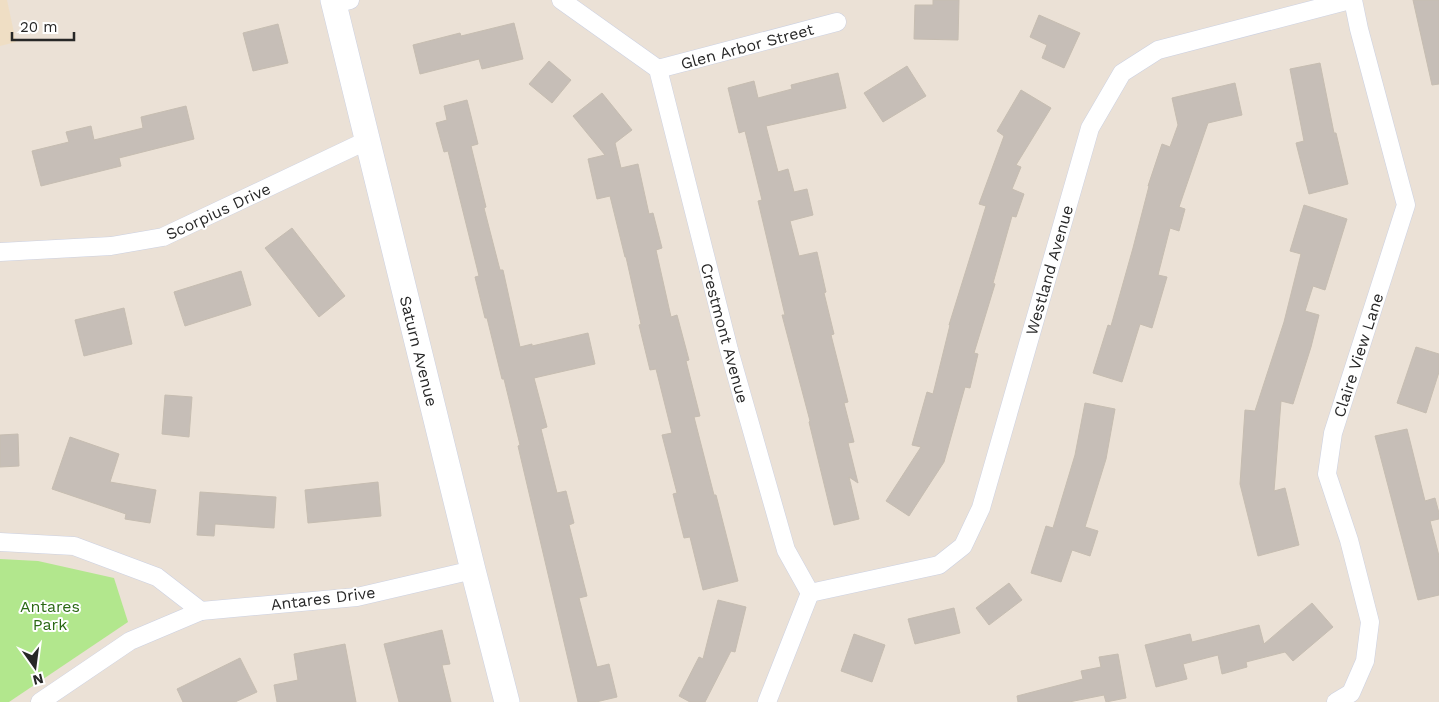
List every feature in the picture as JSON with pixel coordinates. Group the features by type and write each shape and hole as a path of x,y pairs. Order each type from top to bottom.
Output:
{"street":[{"path":"561,0 658,69"},
{"name":"Westland Avenue","path":"810,593 939,565 963,546 981,508 1090,128 1122,73 1158,50 1352,0"},
{"name":"Claire View Lane","path":"1336,702 1351,693 1355,685 1365,661 1370,622 1349,540 1327,474 1333,433 1406,205 1352,0"},
{"name":"Saturn Avenue","path":"339,1 368,140 507,702"},
{"name":"Glen Arbor Street","path":"658,69 837,22"},
{"name":"Crestmont Avenue","path":"658,69 729,350 786,550 810,593"},
{"name":"Scorpius Drive","path":"0,252 110,246 163,238 368,140"},
{"path":"0,542 74,546 157,577 201,611"},
{"name":"Antares Drive","path":"40,702 130,641 201,611 356,597 473,570"},
{"path":"767,702 810,593"}],"shaded area":[{"path":"0,0 7,0 16,42 0,46"}],"green space":[{"name":"Antares Park","path":"0,559 38,561 114,578 128,622 9,702 0,702"}],"building":[{"path":"933,0 959,0 958,40 914,39 915,5 933,5"},
{"path":"1413,0 1439,0 1439,84 1432,85"},
{"path":"1039,15 1080,33 1064,68 1042,58 1047,45 1030,37"},
{"path":"514,23 523,59 482,69 479,59 420,74 413,45 460,33 461,36"},
{"path":"278,24 288,63 253,71 243,33"},
{"path":"549,61 571,80 552,103 529,84"},
{"path":"1320,63 1334,133 1336,133 1348,184 1309,194 1296,143 1304,141 1290,69"},
{"path":"907,66 926,96 883,122 864,93"},
{"path":"838,73 846,108 766,126 778,172 788,169 794,192 807,189 813,215 790,221 799,256 817,252 834,334 831,335 848,402 844,403 854,442 848,443 858,483 849,477 859,519 834,525 810,421 782,315 785,315 758,201 762,200 745,131 739,133 728,88 754,81 758,98 792,89 791,85"},
{"path":"1235,83 1242,115 1208,123 1179,207 1185,209 1179,231 1170,228 1158,275 1167,277 1152,328 1140,324 1122,382 1093,373 1108,325 1111,326 1148,186 1162,144 1170,147 1178,125 1172,98"},
{"path":"1021,90 1051,108 1016,165 1021,167 1012,189 1024,194 1016,217 1012,216 993,283 995,284 974,353 978,354 970,388 965,387 944,462 909,516 886,501 921,447 912,445 927,392 933,394 949,325 986,206 979,204 1004,136 997,131"},
{"path":"602,93 632,130 615,143 621,168 638,164 649,214 653,213 662,248 656,250 671,317 677,315 689,360 686,361 700,416 694,417 738,581 703,590 690,537 684,538 673,494 677,493 662,435 672,433 656,369 650,370 626,257 610,196 597,199 588,159 605,155 573,116"},
{"path":"467,100 478,144 471,146 486,207 484,208 500,270 503,270 520,347 588,333 595,364 534,378 547,427 541,429 557,493 566,491 574,523 569,525 587,596 579,598 597,667 609,664 617,697 596,702 578,702 518,446 520,445 504,379 502,379 475,277 479,276 448,151 444,152 436,123 447,120 444,106"},
{"path":"186,106 194,139 119,158 121,166 41,186 32,151 69,142 66,132 91,126 94,140 143,128 141,117"},
{"path":"1304,205 1347,219 1325,290 1313,286 1305,311 1319,315 1293,404 1281,401 1274,491 1285,488 1299,545 1258,556 1240,484 1245,410 1255,411 1284,322 1301,254 1290,251"},
{"path":"292,228 345,296 319,317 265,248"},
{"path":"241,271 251,305 185,326 174,292"},
{"path":"124,308 132,344 84,356 75,320"},
{"path":"1416,347 1439,354 1439,372 1426,413 1397,403"},
{"path":"165,395 192,397 189,437 162,434"},
{"path":"1085,403 1115,409 1106,459 1085,527 1098,531 1090,556 1072,550 1061,582 1031,573 1046,526 1053,528 1075,455"},
{"path":"1407,429 1425,501 1435,498 1439,513 1439,519 1430,521 1439,556 1439,595 1418,600 1375,436"},
{"path":"18,434 19,466 0,467 0,435"},
{"path":"70,437 119,454 110,482 156,490 150,523 125,519 126,514 52,489"},
{"path":"378,482 381,516 308,523 305,490"},
{"path":"200,492 276,497 274,528 215,524 214,536 197,535"},
{"path":"1009,583 1022,600 989,625 976,608"},
{"path":"718,600 746,607 735,652 731,651 705,702 690,702 679,696 699,657 703,659"},
{"path":"1312,603 1333,627 1293,661 1285,652 1246,662 1247,667 1222,674 1218,655 1183,664 1187,679 1156,687 1145,645 1190,634 1192,642 1259,625 1264,644"},
{"path":"954,608 960,633 915,644 908,619"},
{"path":"442,630 450,664 442,665 451,702 399,702 384,644"},
{"path":"854,634 885,645 872,682 841,671"},
{"path":"345,644 356,702 277,702 274,685 298,680 294,654"},
{"path":"1118,654 1126,698 1106,702 1104,695 1069,702 1018,702 1017,696 1083,679 1081,671 1101,667 1099,657"},
{"path":"240,658 257,692 235,702 183,702 177,689"}]}
